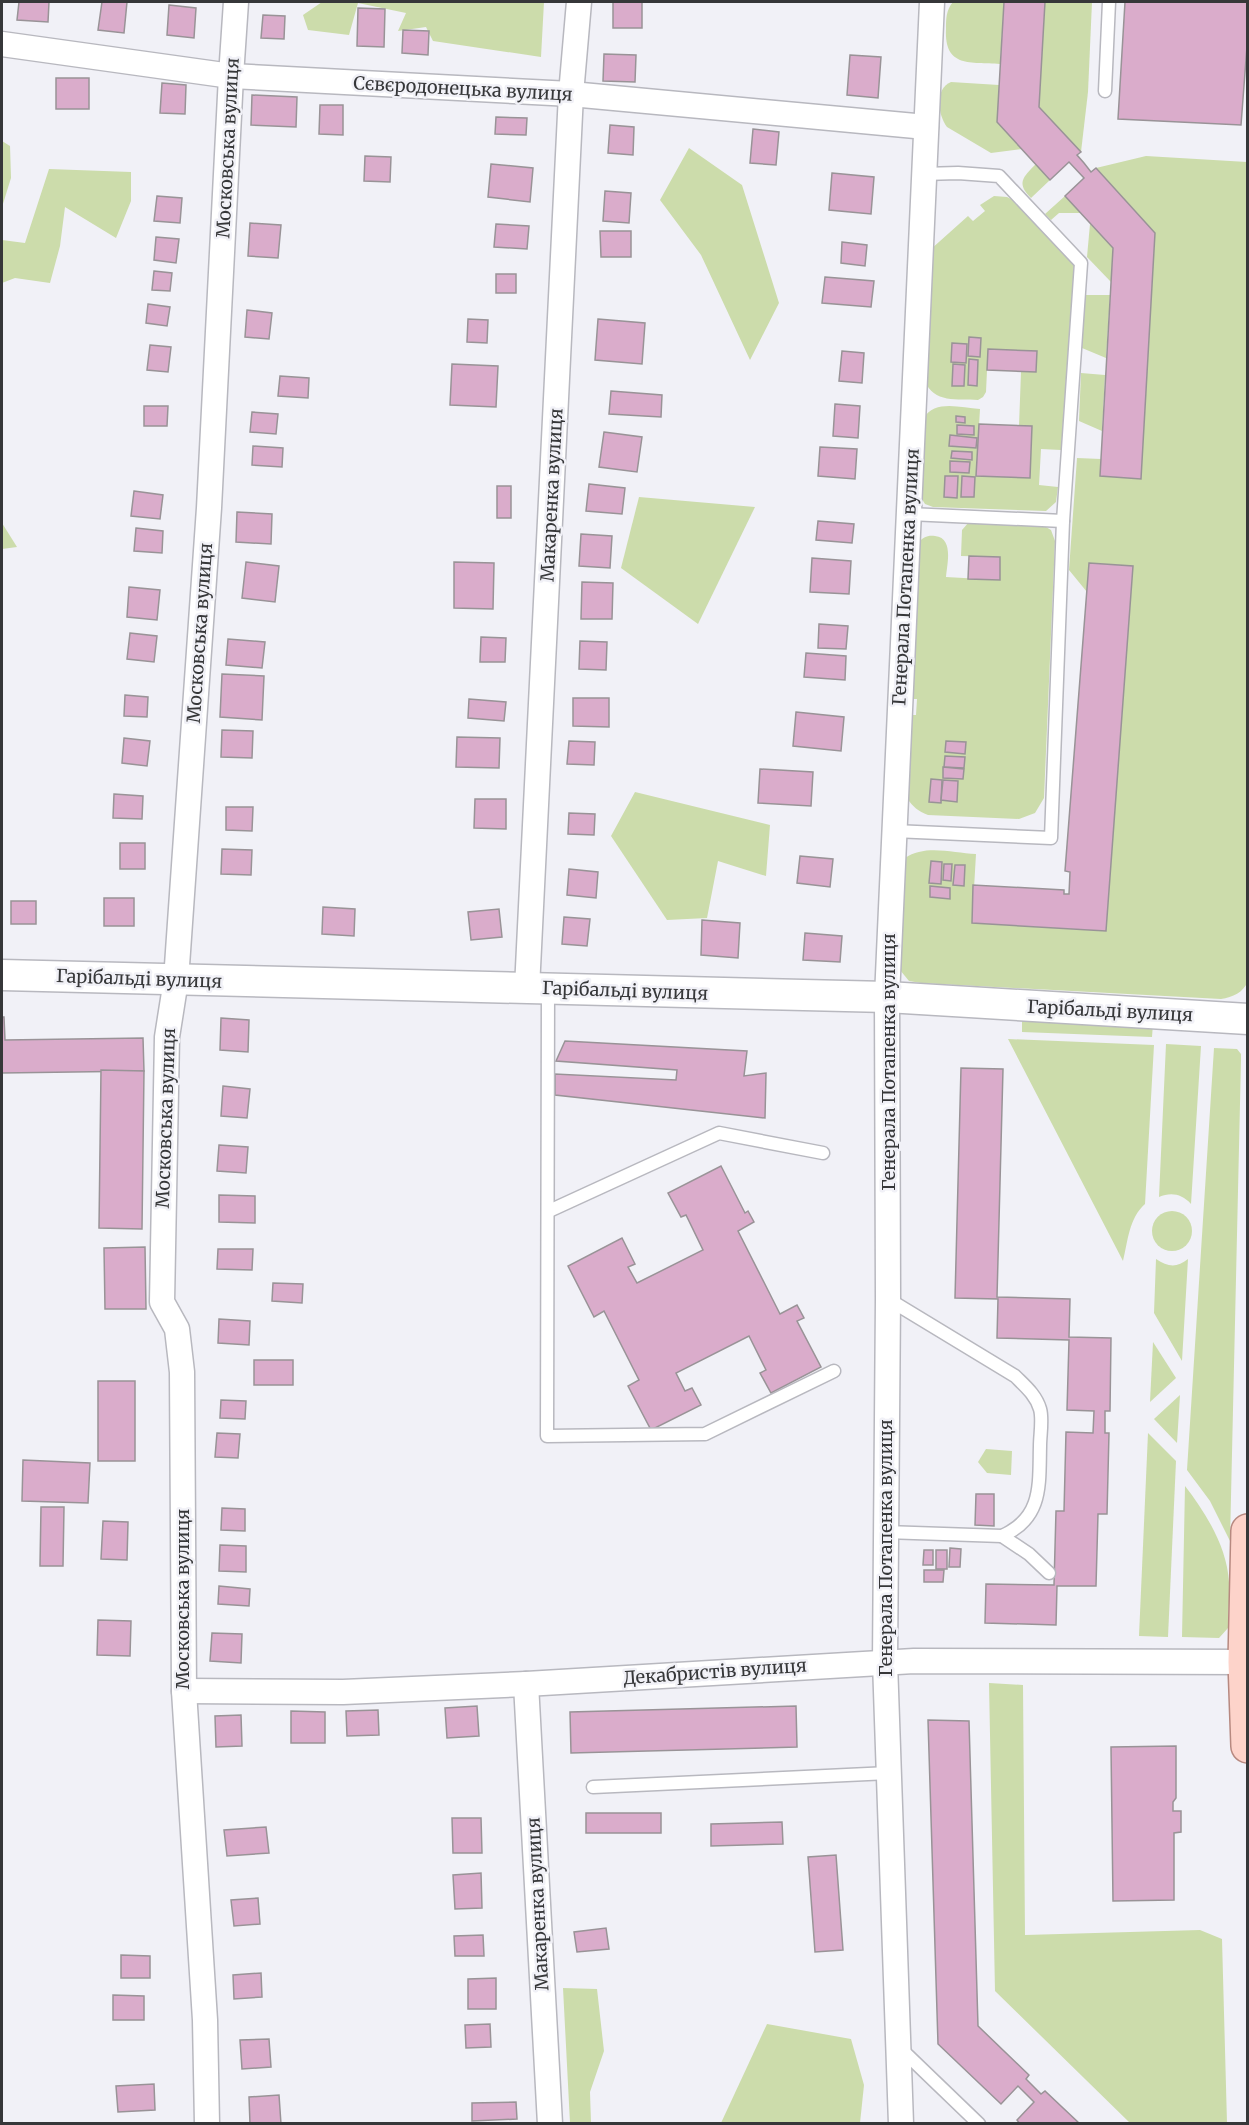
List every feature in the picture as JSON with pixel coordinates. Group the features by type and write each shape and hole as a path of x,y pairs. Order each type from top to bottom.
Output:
{"main road":[{"path":"1248,1531 1246,1662 1248,1746"}],"street":[{"name":"Московська вулиця","path":"207,2124 205,2020 184,1690 182,1372 177,1329 162,1302 167,1037 176,980 209,507 236,2"},
{"name":"Макаренка вулиця","path":"538,989 571,94 579,2"},
{"name":"Генерала Потапенка вулиця","path":"901,2124 885,1662 888,1299 887,997 932,2"},
{"name":"Сєвєродонецька вулиця","path":"2,45 231,76 571,94 926,127"},
{"name":"Гарібальді вулиця","path":"2,975 887,997 1248,1019"},
{"name":"Декабристів вулиця","path":"184,1690 343,1692 526,1684 885,1662 1246,1662"},
{"name":"Макаренка вулиця","path":"526,1684 550,2124"}],"lane":[{"path":"1105,92 1109,2"},
{"path":"894,831 1051,838 1063,521 1081,263 999,176 958,173 924,174"},
{"path":"909,514 1063,521"},
{"path":"538,989 549,1211 547,1436 705,1434 834,1371"},
{"path":"549,1211 719,1133 823,1153"},
{"path":"885,1532 1002,1536 1025,1522 1032,1511 1039,1490 1041,1410 1031,1391 1015,1376 888,1299"},
{"path":"1002,1536 1029,1554 1049,1573"},
{"path":"593,1787 889,1773"},
{"path":"899,2047 978,2124"}],"green space":[{"path":"322,2 544,2 541,57 433,41 426,27 398,31 406,13 358,3 349,35 308,30 303,15"},
{"path":"953,2 1004,2 1000,64 961,60 950,51 946,22"},
{"path":"1045,2 1092,2 1088,92 1081,152 1039,107"},
{"path":"951,82 999,85 1022,149 991,153 947,127 941,116 939,103 942,90"},
{"path":"2,141 10,146 11,178 2,207"},
{"path":"689,148 742,185 779,303 750,360 701,255 660,200"},
{"path":"1146,156 1247,162 1248,981 1237,994 1221,999 909,981 900,970 905,858 921,851 939,850 976,854 972,923 1106,931 1133,566 1089,563 1087,592 1069,570 1077,458 1101,459 1100,476 1141,478 1155,233 1096,168"},
{"path":"1036,164 1050,180 1031,198 1026,193 1023,180"},
{"path":"49,169 131,172 131,201 116,238 65,207 60,246 50,283 15,278 2,283 2,240 25,243"},
{"path":"994,196 1013,200 1074,265 1061,450 1041,449 1039,485 1058,487 1056,502 1046,511 933,507 925,504 920,496 923,419 934,409 941,407 980,409 976,476 1030,478 1032,427 1019,426 1021,372 1036,372 1037,351 988,349 986,392 978,400 940,396 929,388 925,381 930,250 968,216 973,221 985,211 980,205"},
{"path":"1065,196 1081,213 1059,213 1051,220 1045,214"},
{"path":"1090,224 1113,248 1111,282 1087,257"},
{"path":"1084,295 1110,295 1106,358 1082,348"},
{"path":"1081,373 1105,375 1102,431 1079,421"},
{"path":"639,497 755,507 698,624 621,568"},
{"path":"969,522 1041,524 1051,530 1055,541 1044,798 1035,813 1019,819 928,815 911,804 907,798 908,715 916,715 917,699 909,699 918,543 930,536 945,541 948,552 946,577 999,580 1000,557 961,556 962,530"},
{"path":"2,523 17,547 2,549"},
{"path":"635,792 770,825 766,876 718,861 707,918 667,920 611,836"},
{"path":"1022,1019 1153,1024 1152,1037 1022,1032"},
{"path":"1008,1039 1154,1045 1145,1204 1132,1223 1123,1261"},
{"path":"1166,1044 1201,1046 1191,1204 1176,1195 1159,1197"},
{"path":"1214,1048 1237,1049 1241,1054 1230,1541 1210,1501 1187,1470"},
{"path":"1172,1211 1180,1212 1186,1217 1191,1223 1191,1239 1186,1245 1180,1250 1172,1251 1164,1250 1158,1245 1153,1239 1152,1231 1153,1223 1158,1217 1164,1212"},
{"path":"1156,1259 1172,1265 1180,1264 1188,1259 1182,1361 1154,1313"},
{"path":"1153,1342 1176,1378 1150,1402"},
{"path":"1180,1395 1177,1443 1154,1419"},
{"path":"1148,1433 1176,1461 1168,1637 1139,1636"},
{"path":"986,1449 1012,1451 1011,1475 987,1473 978,1462"},
{"path":"1185,1486 1214,1531 1227,1569 1228,1628 1219,1638 1182,1637"},
{"path":"989,1683 1023,1685 1025,1935 1200,1930 1222,1939 1227,2123 1130,2123 995,1991"},
{"path":"563,1988 597,1989 604,2051 590,2092 591,2123 570,2123"},
{"path":"767,2024 851,2039 864,2085 860,2123 721,2123"}],"building":[{"path":"19,2 49,2 48,22 17,20"},
{"path":"102,2 127,2 124,33 98,30"},
{"path":"613,2 642,2 642,28 613,28"},
{"path":"1004,2 1045,2 1039,107 1081,152 1077,155 1091,172 1096,168 1155,233 1141,479 1100,476 1113,248 1065,196 1084,178 1069,162 1050,180 997,122"},
{"path":"1125,2 1248,2 1241,125 1118,119"},
{"path":"169,5 196,8 194,38 167,35"},
{"path":"358,8 385,9 384,47 357,46"},
{"path":"263,15 285,16 284,39 261,38"},
{"path":"403,30 429,31 428,55 402,53"},
{"path":"604,54 636,55 635,82 603,81"},
{"path":"850,55 881,57 878,98 847,95"},
{"path":"56,78 89,78 89,109 56,109"},
{"path":"162,83 186,85 185,114 160,113"},
{"path":"252,95 297,97 296,127 251,125"},
{"path":"320,105 343,105 343,135 319,134"},
{"path":"496,117 527,118 526,135 495,134"},
{"path":"610,125 634,127 633,155 608,153"},
{"path":"753,129 779,132 776,165 750,163"},
{"path":"365,156 391,157 390,182 364,181"},
{"path":"491,164 533,168 530,202 488,197"},
{"path":"832,173 874,177 871,214 829,210"},
{"path":"605,191 631,193 629,223 603,221"},
{"path":"157,196 182,198 180,223 154,221"},
{"path":"250,223 281,225 278,258 248,256"},
{"path":"496,224 529,226 527,249 494,247"},
{"path":"600,231 631,231 631,257 601,257"},
{"path":"156,237 179,239 176,263 154,260"},
{"path":"842,242 867,245 865,266 841,263"},
{"path":"154,271 172,273 170,291 152,290"},
{"path":"496,274 516,274 516,293 496,293"},
{"path":"825,277 874,281 871,307 822,303"},
{"path":"148,304 170,307 167,326 146,323"},
{"path":"247,310 272,313 269,339 245,337"},
{"path":"468,319 488,320 487,343 467,342"},
{"path":"598,319 645,323 642,364 595,360"},
{"path":"969,337 981,338 980,357 968,356"},
{"path":"952,343 967,344 966,363 951,362"},
{"path":"150,345 171,347 168,372 147,370"},
{"path":"988,349 1037,351 1036,372 987,370"},
{"path":"842,351 864,353 862,383 839,381"},
{"path":"969,359 978,360 977,386 968,385"},
{"path":"452,364 498,366 496,407 450,405"},
{"path":"953,364 965,365 964,386 952,386"},
{"path":"280,376 309,378 308,398 278,396"},
{"path":"611,391 662,395 661,417 609,414"},
{"path":"835,404 860,406 858,438 833,436"},
{"path":"144,406 168,406 167,426 144,426"},
{"path":"252,412 278,414 276,434 250,432"},
{"path":"956,416 965,417 965,423 956,422"},
{"path":"979,424 1032,426 1030,478 976,476"},
{"path":"957,425 974,426 974,435 957,434"},
{"path":"604,432 642,437 637,472 599,467"},
{"path":"950,435 977,438 976,448 949,446"},
{"path":"253,446 283,448 282,467 252,465"},
{"path":"820,447 857,449 855,479 818,476"},
{"path":"952,451 972,452 972,460 951,458"},
{"path":"950,461 970,462 969,473 950,472"},
{"path":"945,476 958,476 957,498 944,497"},
{"path":"962,476 975,477 974,497 961,497"},
{"path":"589,484 625,488 622,514 586,511"},
{"path":"497,486 511,486 511,518 497,518"},
{"path":"134,491 163,495 160,519 131,516"},
{"path":"237,512 272,514 271,544 236,542"},
{"path":"818,521 854,524 852,543 816,540"},
{"path":"136,528 163,531 162,553 134,551"},
{"path":"581,534 612,536 610,568 579,566"},
{"path":"969,556 1000,557 1000,580 968,579"},
{"path":"812,558 851,561 849,594 810,592"},
{"path":"246,562 279,566 275,602 242,598"},
{"path":"454,562 494,563 493,609 454,608"},
{"path":"1089,563 1133,566 1106,931 972,923 973,885 1064,890 1064,894 1069,894 1070,872 1065,871"},
{"path":"582,582 613,583 612,619 581,619"},
{"path":"129,587 160,590 157,620 127,617"},
{"path":"819,624 848,626 846,649 818,648"},
{"path":"130,633 157,636 154,662 127,659"},
{"path":"481,637 506,638 505,662 480,662"},
{"path":"228,639 265,642 262,668 226,665"},
{"path":"580,641 607,642 606,670 579,669"},
{"path":"806,653 846,656 845,680 804,677"},
{"path":"222,674 264,676 262,720 220,717"},
{"path":"125,695 148,697 147,717 124,716"},
{"path":"573,698 609,698 609,727 573,726"},
{"path":"469,699 506,702 504,721 468,718"},
{"path":"796,712 844,717 841,751 793,746"},
{"path":"222,730 253,731 252,758 221,757"},
{"path":"457,737 500,738 499,768 456,767"},
{"path":"124,738 150,741 147,766 122,763"},
{"path":"569,741 595,742 594,765 567,764"},
{"path":"946,741 966,742 965,754 945,752"},
{"path":"945,756 965,757 964,768 944,767"},
{"path":"943,767 964,769 963,779 943,778"},
{"path":"760,769 813,772 811,806 758,803"},
{"path":"931,779 942,780 941,803 929,802"},
{"path":"943,780 958,781 957,802 941,800"},
{"path":"114,794 143,796 142,819 113,818"},
{"path":"475,799 506,799 506,829 474,828"},
{"path":"226,807 253,807 252,831 226,830"},
{"path":"569,813 595,814 594,835 568,834"},
{"path":"120,843 145,843 145,869 120,869"},
{"path":"222,849 252,850 251,875 221,874"},
{"path":"800,856 833,859 830,887 797,883"},
{"path":"931,861 942,862 941,884 929,883"},
{"path":"944,864 952,864 951,881 943,880"},
{"path":"955,865 965,865 964,886 953,885"},
{"path":"569,869 598,872 596,898 567,895"},
{"path":"930,886 950,888 950,899 930,897"},
{"path":"104,898 134,898 134,926 104,926"},
{"path":"11,901 36,901 36,924 11,924"},
{"path":"323,907 355,909 354,936 322,934"},
{"path":"499,909 502,937 471,940 468,912"},
{"path":"564,917 590,919 587,946 562,944"},
{"path":"702,920 740,923 738,958 701,955"},
{"path":"805,933 842,936 840,962 803,960"},
{"path":"2,1017 4,1017 5,1040 143,1038 144,1071 2,1073"},
{"path":"221,1018 249,1020 248,1052 220,1050"},
{"path":"565,1041 747,1051 744,1076 766,1073 765,1118 555,1095 555,1074 676,1080 677,1070 556,1061"},
{"path":"961,1068 1003,1069 997,1297 1070,1299 1069,1337 1111,1338 1110,1411 1105,1411 1105,1433 1109,1433 1107,1514 1098,1514 1096,1586 1057,1586 1056,1625 985,1623 986,1584 1054,1585 1056,1511 1064,1511 1066,1432 1093,1433 1094,1411 1067,1410 1069,1340 997,1338 998,1299 955,1298"},
{"path":"101,1070 144,1071 142,1229 99,1228"},
{"path":"223,1086 250,1089 247,1118 221,1116"},
{"path":"219,1145 248,1147 246,1173 217,1171"},
{"path":"721,1166 745,1213 748,1211 754,1222 738,1231 780,1314 797,1305 804,1318 797,1321 821,1367 771,1393 760,1373 766,1370 749,1336 676,1373 685,1391 692,1388 701,1405 651,1430 628,1386 639,1380 604,1311 594,1317 568,1266 622,1238 635,1264 628,1267 637,1283 703,1250 686,1215 681,1217 668,1193"},
{"path":"219,1195 255,1196 255,1223 219,1222"},
{"path":"145,1247 146,1309 105,1309 104,1248"},
{"path":"218,1249 253,1249 252,1270 217,1269"},
{"path":"273,1283 303,1284 302,1303 272,1301"},
{"path":"219,1319 250,1321 249,1345 218,1343"},
{"path":"254,1360 293,1360 293,1385 254,1385"},
{"path":"98,1381 135,1381 135,1461 98,1461"},
{"path":"221,1400 246,1401 245,1419 220,1418"},
{"path":"217,1433 240,1434 238,1458 215,1457"},
{"path":"23,1460 90,1463 88,1503 22,1501"},
{"path":"976,1494 994,1494 994,1526 975,1525"},
{"path":"41,1507 64,1507 63,1566 40,1566"},
{"path":"222,1508 245,1509 245,1531 221,1530"},
{"path":"103,1521 128,1522 127,1560 101,1559"},
{"path":"220,1545 246,1546 246,1572 219,1571"},
{"path":"950,1548 961,1549 960,1567 949,1567"},
{"path":"924,1550 933,1550 933,1565 923,1565"},
{"path":"936,1550 947,1550 947,1569 936,1569"},
{"path":"924,1570 944,1570 943,1582 924,1582"},
{"path":"219,1586 250,1589 249,1606 218,1604"},
{"path":"98,1620 131,1621 130,1656 97,1655"},
{"path":"212,1633 242,1634 241,1663 210,1661"},
{"path":"477,1706 479,1736 447,1738 445,1708"},
{"path":"796,1706 797,1747 571,1753 570,1712"},
{"path":"378,1710 379,1735 347,1736 346,1711"},
{"path":"291,1711 325,1712 325,1743 291,1743"},
{"path":"241,1715 242,1746 216,1747 215,1716"},
{"path":"928,1720 969,1721 978,2026 1029,2075 1026,2079 1041,2094 1045,2091 1080,2124 1020,2124 1017,2120 1034,2102 1018,2086 1001,2104 938,2044"},
{"path":"1176,1746 1176,1798 1173,1802 1173,1811 1181,1811 1181,1832 1174,1833 1174,1900 1113,1901 1111,1747"},
{"path":"586,1813 661,1813 661,1833 586,1833"},
{"path":"452,1818 481,1818 482,1853 453,1853"},
{"path":"782,1822 783,1844 711,1846 711,1824"},
{"path":"266,1827 269,1853 227,1856 224,1830"},
{"path":"836,1855 843,1950 815,1952 808,1857"},
{"path":"481,1873 482,1908 455,1909 453,1875"},
{"path":"258,1898 260,1924 234,1926 231,1900"},
{"path":"606,1928 609,1949 577,1952 574,1932"},
{"path":"483,1935 484,1956 455,1956 454,1936"},
{"path":"121,1955 150,1956 150,1978 121,1978"},
{"path":"261,1973 262,1997 234,1999 233,1975"},
{"path":"496,1978 496,2009 468,2009 468,1979"},
{"path":"113,1995 144,1996 144,2020 113,2020"},
{"path":"490,2024 491,2047 466,2048 465,2025"},
{"path":"269,2039 271,2067 242,2069 240,2040"},
{"path":"154,2084 155,2110 118,2112 116,2086"},
{"path":"279,2095 281,2124 250,2124 249,2097"},
{"path":"516,2102 517,2119 472,2121 472,2103"}]}
